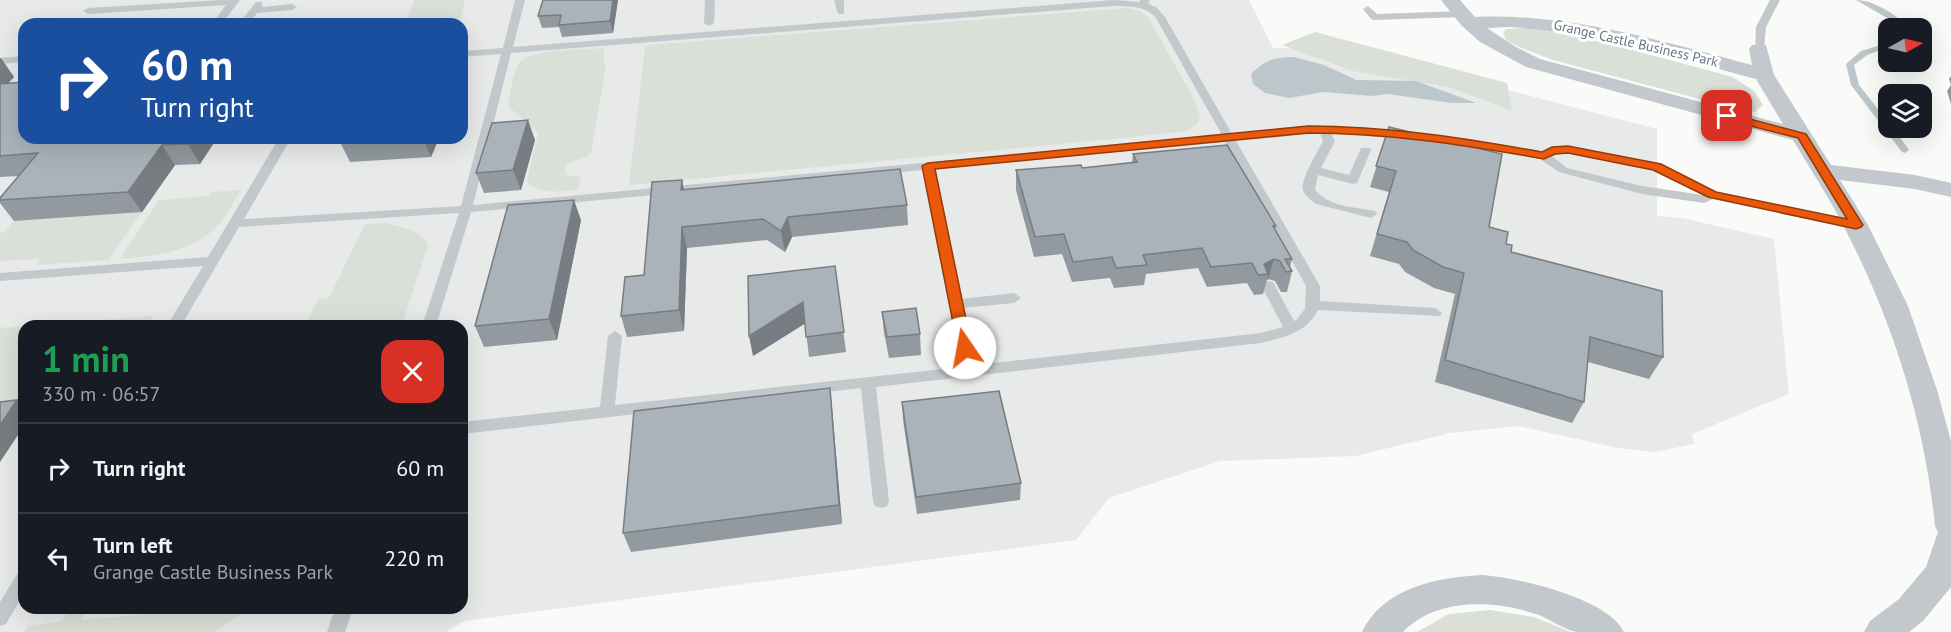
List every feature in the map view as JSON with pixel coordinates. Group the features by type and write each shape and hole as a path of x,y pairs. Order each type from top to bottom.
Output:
{"street":[{"path":"1461,12 1503,49 1533,63 1802,136"},
{"name":"Grange Castle Business Park","path":"1461,12 1497,20 1554,23 1635,41 1764,75"},
{"path":"1759,49 1764,75 1856,225 1895,306 1923,390 1946,481 1951,526"},
{"path":"1824,171 1915,182 1951,190"},
{"path":"1882,632 1911,610 1941,574 1951,539"},
{"path":"1380,632 1405,608 1443,593 1488,589 1537,598 1586,618 1606,632"}],"lane":[{"path":"248,18 262,0"},
{"path":"431,320 466,208 520,0"},
{"path":"709,23 710,0"},
{"path":"839,0 841,12"},
{"path":"1759,49 1761,27 1775,0"},
{"path":"87,11 234,1"},
{"path":"221,18 234,1"},
{"path":"468,53 1144,2 1160,17 1313,286 1315,300 1304,323 1292,330 1261,338 468,427"},
{"path":"255,9 292,7"},
{"path":"1368,9 1374,17 1461,12"},
{"path":"0,61 18,60"},
{"path":"1324,129 1329,141 1307,186 1313,198 1320,202 1371,214"},
{"path":"234,223 466,208 1324,129 1452,140 1544,156 1563,170 1642,190 1704,198 1712,195"},
{"path":"178,320 281,144"},
{"path":"1544,156 1552,151 1568,149 1657,167 1712,195 1856,225"},
{"path":"1314,170 1353,180 1365,150"},
{"path":"928,166 969,371"},
{"path":"0,277 212,261"},
{"path":"1268,285 1292,330"},
{"path":"956,304 1014,298"},
{"path":"1313,305 1435,313"},
{"path":"607,411 615,336"},
{"path":"868,382 881,501"},
{"path":"0,618 18,588"},
{"path":"336,632 342,614"}],"shaded area":[{"path":"0,0 1249,0 1273,48 1325,48 1496,87 1657,129 1657,216 1682,218 1774,239 1789,394 1692,434 1694,444 1655,452 1618,448 1518,426 1450,433 1356,456 1220,461 1109,498 1076,540 465,621 446,632 0,632"},
{"path":"414,0 465,0 460,18 407,18"},
{"path":"1127,8 1140,11 1148,17 1194,99 1200,116 1197,124 1186,131 629,185 645,47 648,45"},
{"path":"1507,29 1552,31 1610,44 1733,77 1754,91 1763,105 1755,112 1741,110 1553,60 1506,40 1503,32"},
{"path":"1315,32 1507,83 1512,111 1449,87 1353,71 1282,45"},
{"path":"602,48 605,51 603,59 606,66 591,153 565,168 566,175 581,177 577,190 550,192 536,189 527,181 538,133 508,106 516,69 528,56"},
{"path":"1294,57 1324,65 1356,80 1416,81 1476,103 1452,103 1388,94 1372,96 1323,92 1289,98 1265,93 1253,84 1251,74 1261,65 1276,59"},
{"path":"241,190 221,222 200,240 175,251 120,259 159,200 209,196 212,192"},
{"path":"142,212 108,260 36,265 40,259 0,261 0,233 3,233 14,221"},
{"path":"385,223 415,232 428,245 404,320 308,320 318,299 329,298 365,224"},
{"path":"154,316 151,320 101,320"},
{"path":"18,326 18,409 0,408 5,402 0,401 0,328"},
{"path":"1490,610 1534,617 1571,632 1417,632 1449,614"},
{"path":"66,614 85,614 82,620 149,614 241,614 214,632 24,632 28,626 62,621"}],"building":[{"path":"543,0 613,0 610,21 559,25 561,15 538,16"},
{"path":"18,82 18,144 188,144 162,145 128,192 0,200 38,153 0,156 0,84"},
{"path":"528,120 513,170 476,173 492,123"},
{"path":"1389,127 1502,154 1489,227 1508,232 1506,244 1512,245 1511,252 1662,291 1663,357 1590,337 1584,402 1445,360 1464,273 1443,267 1413,250 1407,242 1377,234 1396,171 1376,166"},
{"path":"1227,145 1276,226 1273,226 1292,259 1285,259 1292,271 1286,272 1280,261 1274,259 1264,264 1268,274 1258,275 1252,263 1211,267 1202,248 1143,255 1147,265 1116,268 1112,257 1073,262 1064,234 1035,237 1016,170 1081,165 1082,168 1137,162 1133,154"},
{"path":"900,169 907,205 788,217 781,231 763,219 682,227 679,310 621,316 625,277 644,275 652,182 682,180 681,190"},
{"path":"574,200 549,319 475,326 508,205"},
{"path":"835,266 844,332 806,337 803,302 749,336 748,276"},
{"path":"916,308 920,334 887,337 882,312"},
{"path":"830,388 839,505 623,533 634,411"},
{"path":"999,391 1021,483 916,497 902,402"},
{"path":"17,400 0,425 0,402"}],"waterway":[{"path":"1860,0 1893,18"},
{"path":"1878,48 1864,53 1850,64 1855,85 1878,114"},
{"path":"1896,138 1905,150"}],"route":[{"path":"965,348 928,166 1308,129 1350,130 1452,140 1544,156 1552,151 1568,149 1657,167 1712,195 1856,225 1802,136 1727,116"}]}
